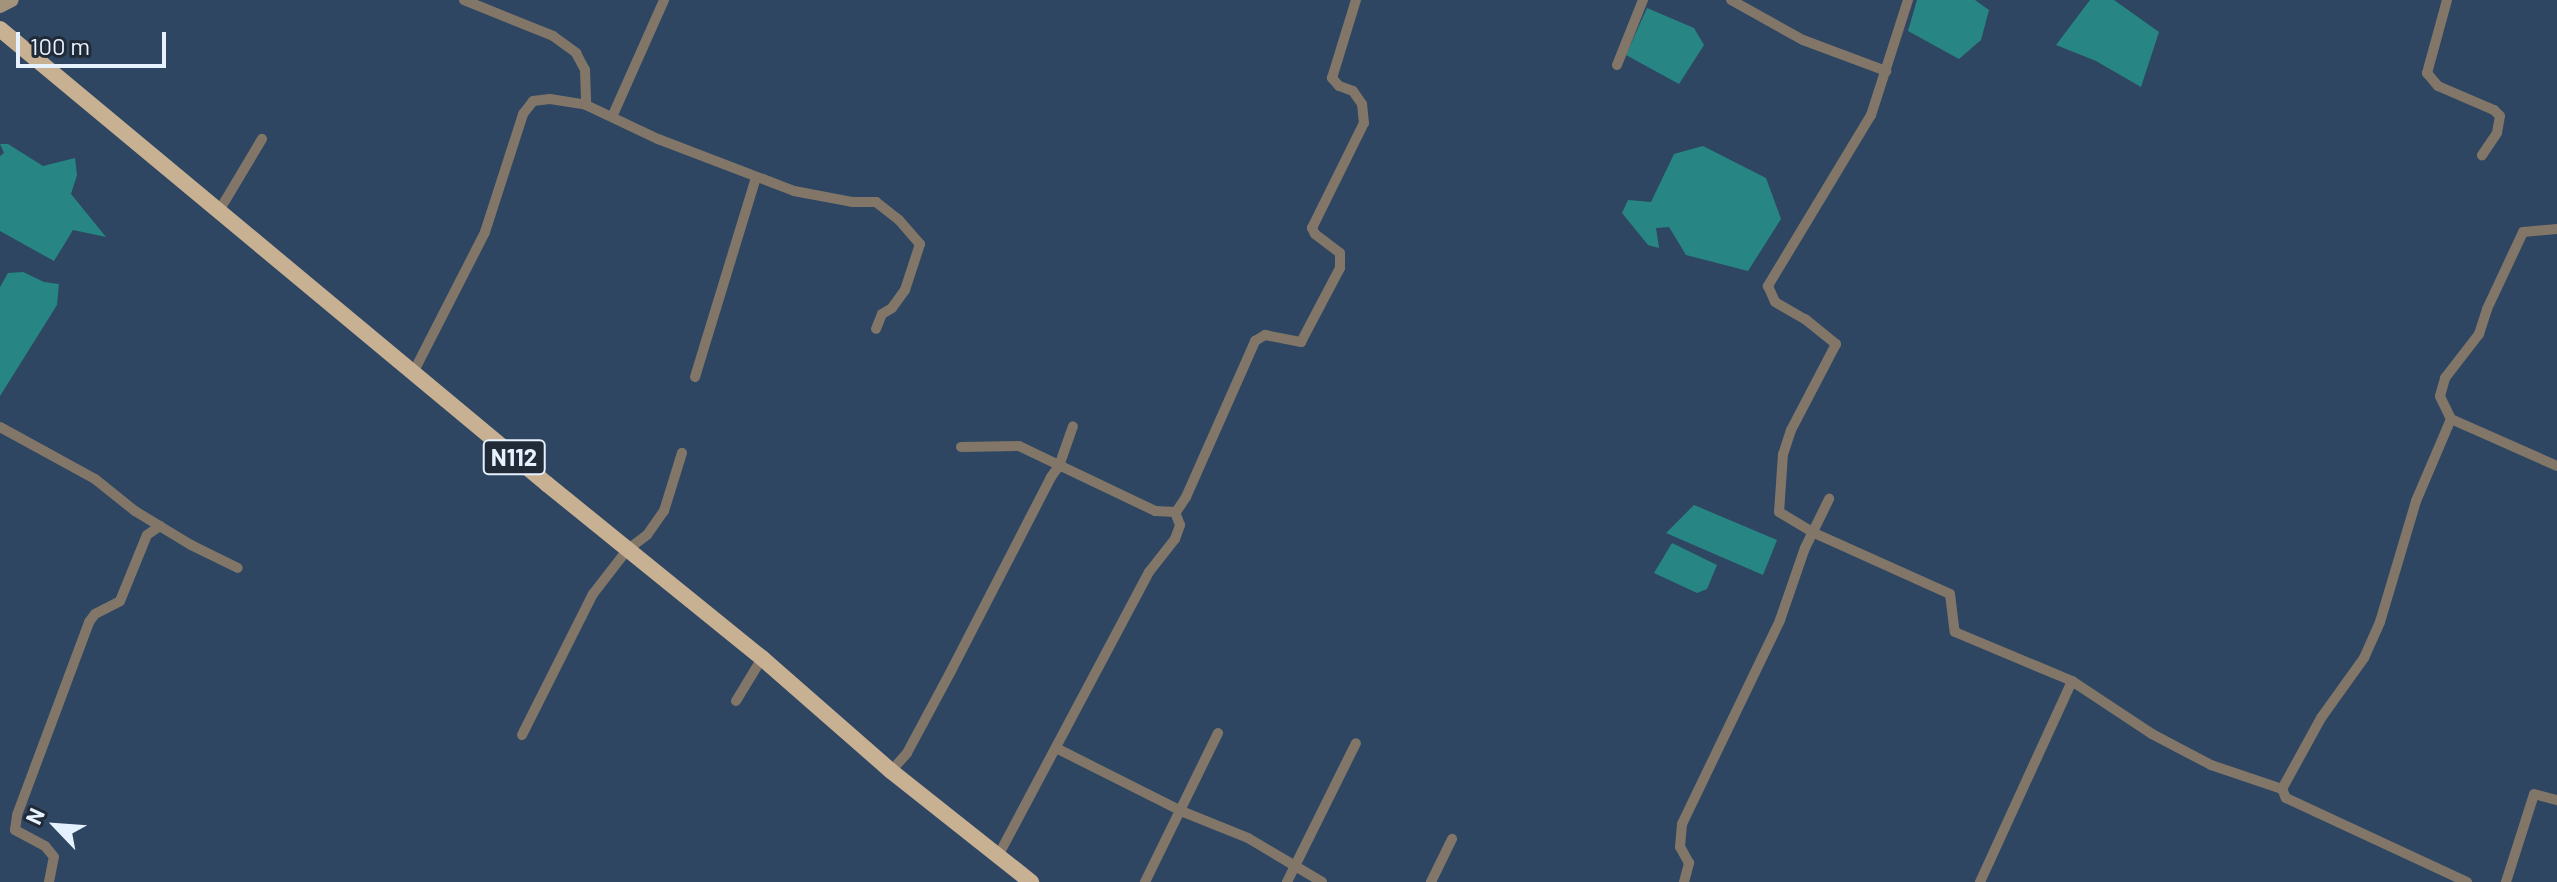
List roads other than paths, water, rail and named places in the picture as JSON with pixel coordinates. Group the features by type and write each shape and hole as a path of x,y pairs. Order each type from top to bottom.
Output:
{"highway":[{"name":"N112","path":"0,29 627,550 762,658 891,771 1031,882"}],"main road":[{"path":"0,6 12,0"}],"street":[{"path":"464,0 553,36 576,53 585,70 586,105"},
{"path":"612,117 664,0"},
{"path":"1175,512 1186,497 1255,341 1265,335 1301,342 1340,268 1340,253 1315,234 1312,228 1364,123 1362,104 1353,91 1339,86 1332,78 1356,0"},
{"path":"1617,65 1643,0"},
{"path":"1731,0 1838,56 1886,71"},
{"path":"1908,0 1871,115 1768,286 1775,302 1817,327 1836,344 1791,430 1781,468 1779,512 1812,532 1950,594 1955,632 2072,681 2152,734 2211,765 2282,789 2286,798 2467,882"},
{"path":"2447,0 2427,73 2438,86 2494,110 2500,116 2497,133 2482,155"},
{"path":"413,373 485,232 523,114 533,101 541,100 586,105 756,178 824,197 876,202 899,220 920,244 905,290 892,308 882,314 876,329"},
{"path":"219,211 262,139"},
{"path":"695,377 756,178"},
{"path":"2557,229 2523,232 2516,242 2479,334 2440,389 2451,419 2557,466"},
{"path":"2282,789 2321,718 2364,658 2380,622 2416,501 2451,419"},
{"path":"891,771 907,753 1059,466 1073,426"},
{"path":"0,427 95,479 135,511 216,559 238,568"},
{"path":"961,447 1019,446 1155,511 1175,512"},
{"path":"522,735 593,594 627,550 647,535 664,511 682,453"},
{"path":"1684,882 1689,863 1680,847 1682,824 1780,620 1812,532 1829,499"},
{"path":"998,856 1149,572 1175,539 1180,525 1175,512"},
{"path":"49,882 54,857 45,846 15,830 17,815 89,622 120,601 147,535 152,528 160,526"},
{"path":"736,701 762,658"},
{"path":"1980,882 2072,681"},
{"path":"1145,882 1218,733"},
{"path":"1287,882 1356,743"},
{"path":"1056,748 1181,811 1248,838 1322,882"},
{"path":"2506,882 2534,794 2557,800"},
{"path":"1431,882 1452,839"}]}
